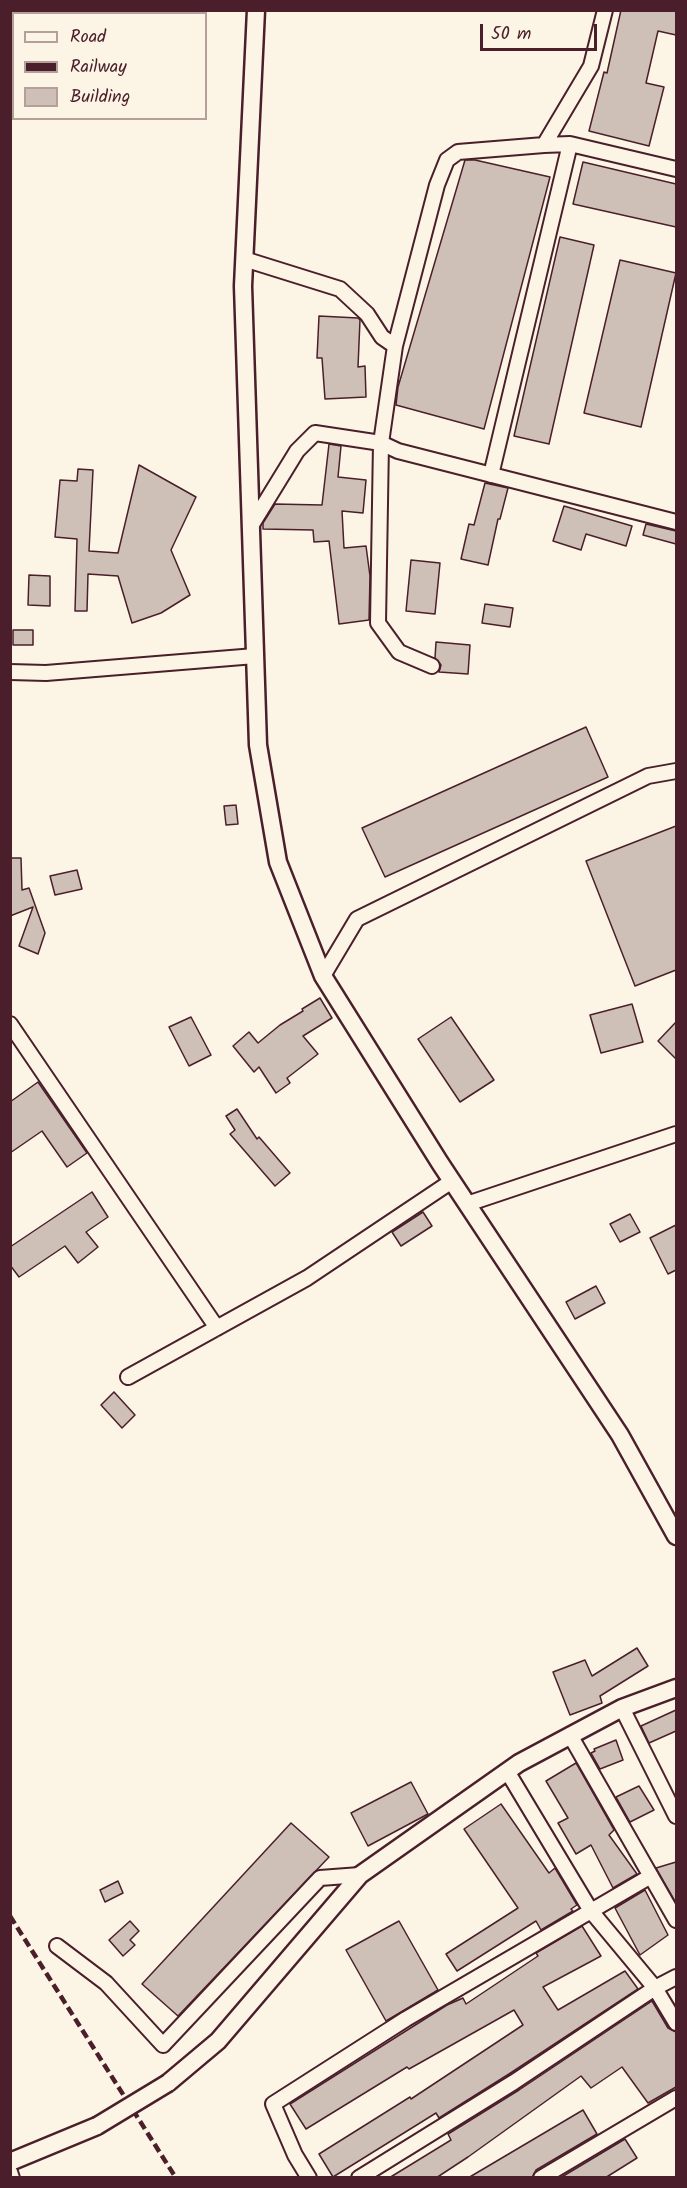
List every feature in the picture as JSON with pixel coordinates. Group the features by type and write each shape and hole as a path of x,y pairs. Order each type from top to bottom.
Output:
{"street":[{"path":"256,10 243,286 258,745 278,862 323,976 452,1181 620,1434 676,1536"},
{"path":"544,145 591,66 605,10"},
{"path":"491,475 570,144"},
{"path":"432,666 399,652 378,623 381,443 395,345 437,185 447,160 458,152 570,144 676,169"},
{"path":"244,259 340,289 367,314 382,337 395,345"},
{"path":"251,526 297,451 315,433 381,443 398,451 676,522"},
{"path":"10,672 46,673 255,656"},
{"path":"323,976 357,919 648,776 676,771"},
{"path":"10,1024 217,1328"},
{"path":"467,1204 676,1134"},
{"path":"128,1377 307,1278 452,1181"},
{"path":"10,2162 97,2126 168,2083 218,2041 360,1875 507,1771 622,1708 676,1688"},
{"path":"622,1708 676,1816"},
{"path":"570,1736 676,1920"},
{"path":"507,1771 591,1911 655,1988 676,2023"},
{"path":"57,1946 106,1983 163,2045 320,1878 360,1875"},
{"path":"309,2178 295,2155 273,2104 406,2019 651,1876"},
{"path":"359,2178 514,2082 655,1988 676,1977"},
{"path":"541,2178 676,2098"},
{"path":"10,2172 12,2178"}],"building":[{"path":"621,10 676,10 676,35 658,31 646,83 664,87 649,146 589,131 604,72 607,73"},
{"path":"465,160 475,160 550,177 484,429 396,405 398,387"},
{"path":"583,162 676,184 676,227 573,204"},
{"path":"560,237 594,245 549,444 514,436"},
{"path":"620,260 676,273 641,427 584,413"},
{"path":"319,316 360,320 358,367 365,366 366,397 325,399 322,358 317,358"},
{"path":"329,444 341,446 338,477 366,480 363,513 342,511 344,548 366,546 370,576 369,620 339,624 329,541 314,542 313,530 263,529 263,523 275,504 322,505"},
{"path":"139,465 196,497 171,550 190,595 161,613 132,623 118,576 88,574 87,611 75,611 77,539 55,537 60,480 77,481 78,469 93,470 89,551 118,553"},
{"path":"485,483 508,488 500,519 498,519 488,565 461,559 469,524 474,525"},
{"path":"564,506 632,526 626,546 586,534 581,550 553,541"},
{"path":"646,524 676,531 676,544 643,535"},
{"path":"411,560 440,563 435,614 406,611"},
{"path":"29,575 50,576 50,606 28,605"},
{"path":"485,604 513,608 510,627 482,623"},
{"path":"13,630 33,630 33,645 13,645"},
{"path":"436,642 470,645 468,674 439,672 441,665 435,658"},
{"path":"586,727 608,777 385,877 362,828"},
{"path":"236,805 238,824 226,825 224,806"},
{"path":"676,826 676,970 635,986 586,861"},
{"path":"10,858 21,858 22,890 29,888 45,933 38,954 19,946 33,907 10,916"},
{"path":"77,870 82,889 55,895 50,876"},
{"path":"320,998 332,1018 303,1036 318,1054 287,1078 290,1083 276,1093 259,1067 254,1072 233,1046 249,1032 258,1043"},
{"path":"632,1004 643,1042 601,1053 590,1015"},
{"path":"191,1017 211,1055 189,1066 169,1027"},
{"path":"451,1017 494,1080 460,1102 418,1039"},
{"path":"676,1022 676,1059 658,1041"},
{"path":"38,1082 87,1153 67,1167 42,1131 10,1153 10,1102"},
{"path":"237,1109 257,1139 259,1137 290,1173 275,1186 230,1134 235,1130 226,1116"},
{"path":"92,1192 108,1217 86,1232 98,1247 78,1263 65,1246 19,1277 10,1265 10,1247"},
{"path":"423,1212 432,1226 401,1246 392,1232"},
{"path":"630,1214 640,1232 620,1242 610,1224"},
{"path":"676,1225 676,1270 668,1274 650,1238"},
{"path":"596,1286 605,1303 575,1319 566,1302"},
{"path":"114,1392 135,1415 122,1428 101,1405"},
{"path":"637,1648 648,1666 600,1696 602,1703 570,1715 553,1672 585,1660 592,1676"},
{"path":"676,1710 676,1731 649,1743 641,1726"},
{"path":"616,1740 623,1760 600,1769 591,1753 595,1751 594,1749"},
{"path":"576,1763 614,1830 609,1835 637,1874 613,1888 591,1845 576,1854 558,1823 568,1818 546,1781"},
{"path":"411,1782 428,1814 368,1846 351,1813"},
{"path":"639,1786 654,1810 630,1822 616,1797"},
{"path":"501,1804 549,1873 555,1868 577,1905 571,1909 573,1911 541,1930 536,1921 457,1971 446,1954 518,1908 464,1829"},
{"path":"291,1823 329,1857 178,2016 142,1984"},
{"path":"676,1862 676,1903 656,1868"},
{"path":"118,1881 123,1893 105,1902 100,1890"},
{"path":"645,1890 668,1935 640,1955 615,1908"},
{"path":"130,1921 139,1931 130,1940 135,1945 123,1956 109,1940"},
{"path":"399,1921 438,1990 386,2021 346,1950"},
{"path":"582,1926 601,1956 543,1987 558,2010 625,1971 638,1989 439,2118 436,2113 333,2177 319,2154 410,2097 411,2099 523,2025 514,2010 409,2069 407,2067 306,2129 290,2104 447,2005 463,1998 466,2004 538,1956 536,1953"},
{"path":"652,2001 668,2028 676,2032 676,2087 648,2103 622,2067 591,2088 581,2076 436,2178 389,2178 451,2140 448,2134 519,2090"},
{"path":"583,2110 597,2134 536,2170 532,2178 468,2178"},
{"path":"625,2139 637,2158 605,2178 560,2178"}],"railway":[{"path":"10,1916 176,2178"}]}
